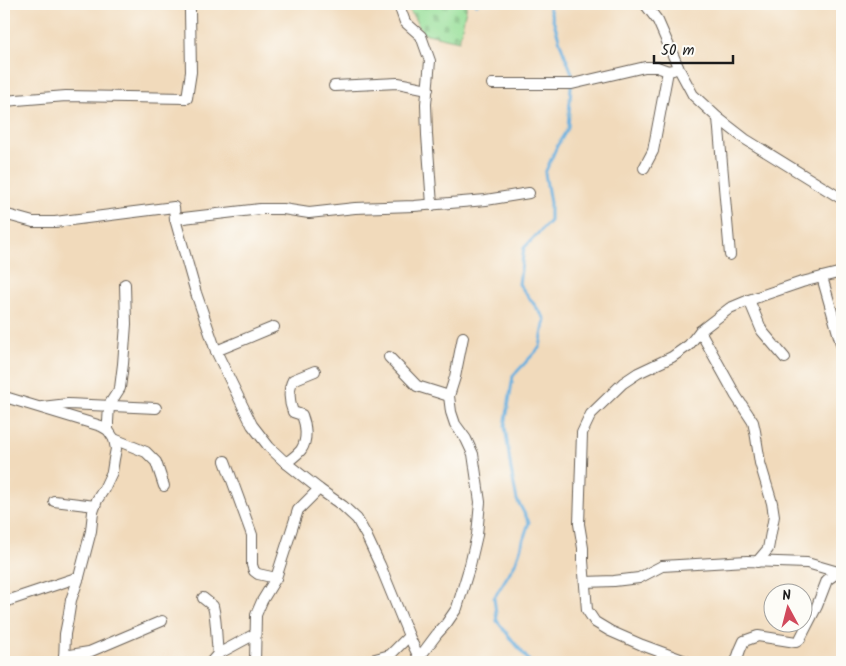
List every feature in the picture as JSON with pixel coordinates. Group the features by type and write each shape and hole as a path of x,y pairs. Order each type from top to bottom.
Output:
{"street":[{"path":"4,102 66,96 187,98 191,72 190,11 188,4"},
{"path":"400,4 406,22 422,36 430,61 426,104 432,205"},
{"path":"645,4 658,21 673,70 693,95 745,139 842,199"},
{"path":"492,84 572,84 645,67 673,70"},
{"path":"644,168 653,151 673,70"},
{"path":"334,86 398,83 428,89"},
{"path":"718,118 730,255"},
{"path":"175,219 260,209 283,209 309,213 355,208 432,205 486,200 529,193"},
{"path":"4,214 33,222 55,222 174,207 175,219 196,293 216,351 252,425 269,448 318,489 343,506 357,520 380,565 420,660"},
{"path":"688,662 610,631 595,622 587,610 583,548 579,524 582,433 591,414 624,383 638,373 672,358 689,345 700,331 730,308 822,276 842,272"},
{"path":"822,276 842,347"},
{"path":"125,284 126,324 120,388 109,405 108,422 116,449 112,472 93,512 91,531 71,600 65,634 64,659 89,652 162,620"},
{"path":"749,300 762,331 785,358"},
{"path":"216,351 274,327"},
{"path":"700,331 736,396 753,422 760,463 774,516 768,549 757,562"},
{"path":"420,660 457,608 477,535 480,502 473,454 466,439 455,424 449,396 463,337"},
{"path":"389,357 417,386 449,396"},
{"path":"286,463 301,450 305,440 305,426 302,415 293,412 291,408 290,386 292,380 315,371"},
{"path":"5,397 101,426 111,435 146,452 156,462 164,486"},
{"path":"38,407 68,404 156,408"},
{"path":"225,461 252,535 252,565 254,572 276,578"},
{"path":"255,662 256,615 276,578 298,510 318,489"},
{"path":"54,502 95,506"},
{"path":"585,582 638,578 662,566 737,561 807,563 840,570"},
{"path":"736,662 744,641 758,636 796,642 800,639 817,606 827,580 840,570"},
{"path":"4,602 79,577"},
{"path":"202,598 213,606 217,629 218,654"},
{"path":"211,662 218,654 255,634"},
{"path":"358,662 390,655 409,636"}],"green space":[{"path":"406,4 467,4 459,41 423,33"}],"waterway":[{"path":"530,662 497,621 494,598 516,562 529,522 517,500 505,426 513,376 540,347 545,319 519,284 524,248 550,221 550,203 545,173 557,146 568,128 572,73 548,4"}]}
